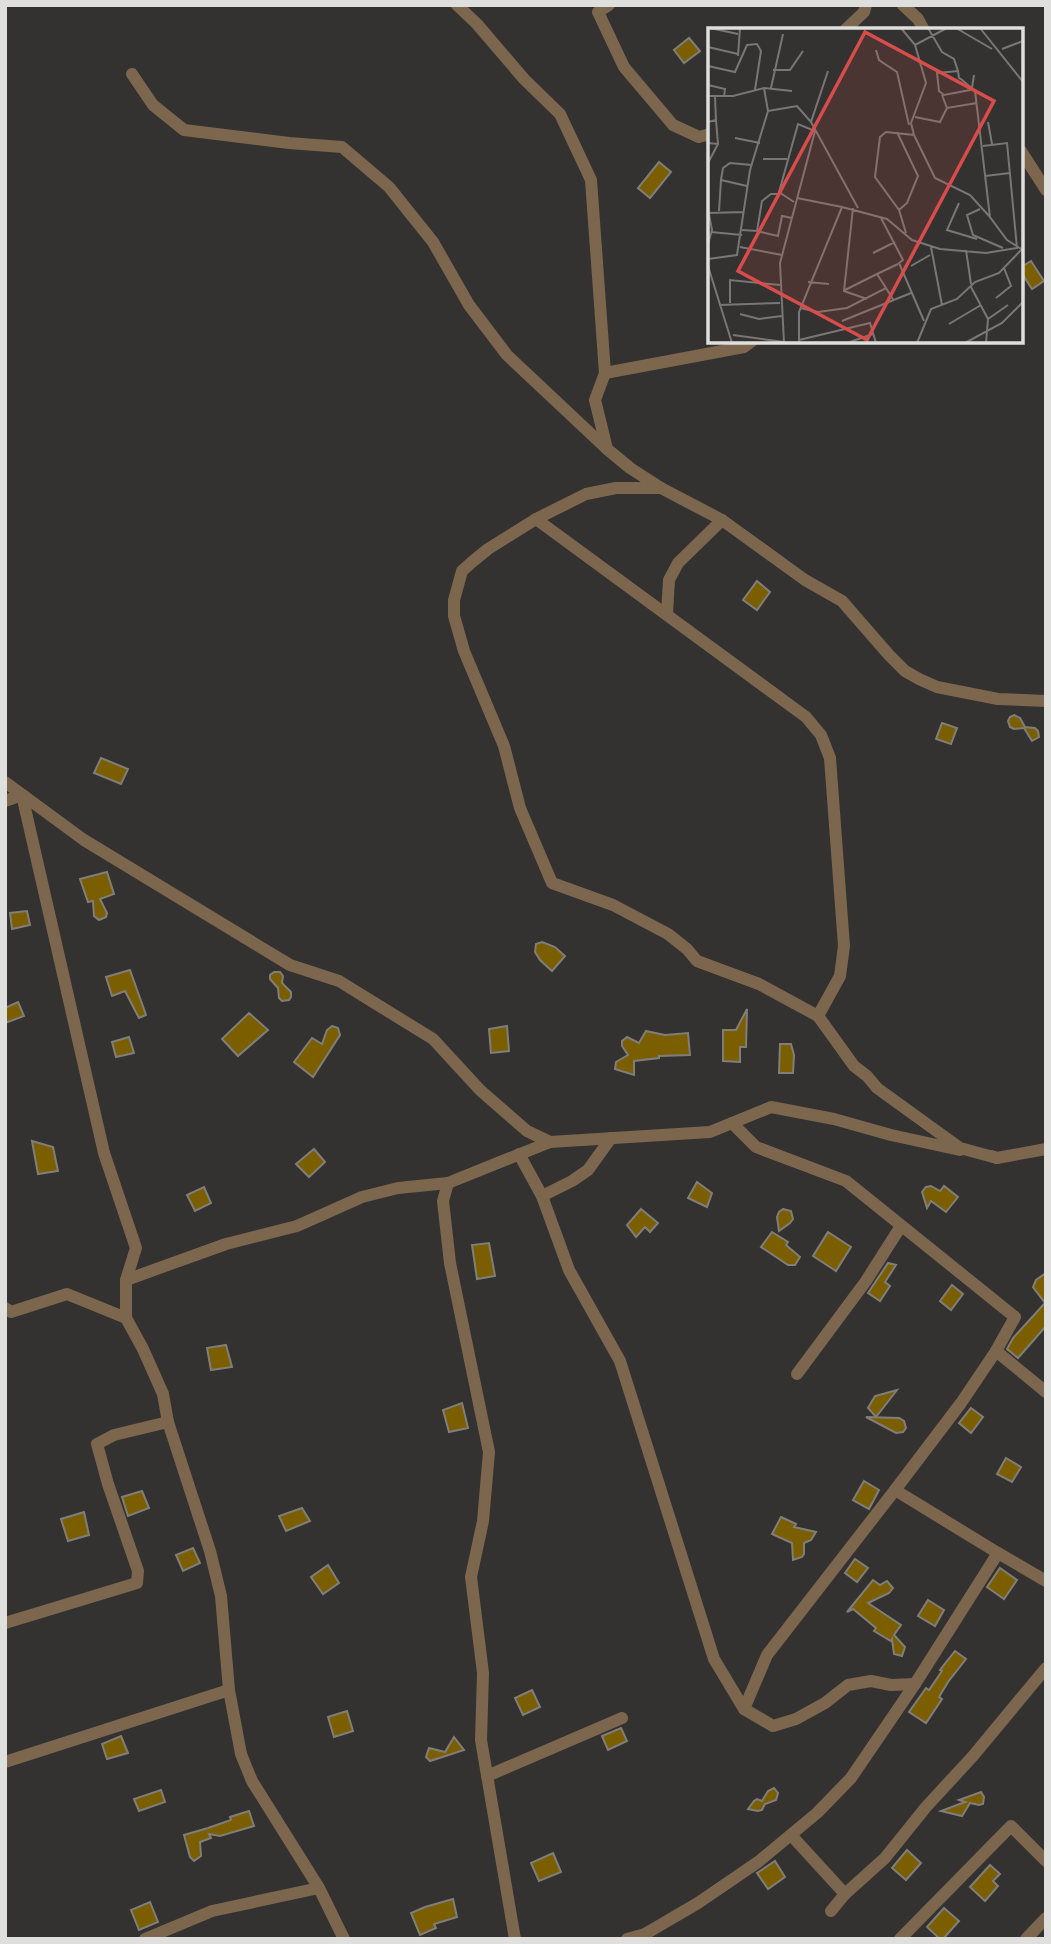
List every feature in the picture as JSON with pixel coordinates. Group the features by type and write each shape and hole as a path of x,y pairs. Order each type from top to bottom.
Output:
{"street":[{"path":"457,5 524,79 561,114 591,180 605,373 595,400 607,449"},
{"path":"609,5 598,12 624,66 673,125 704,136"},
{"path":"847,28 864,12 866,5"},
{"path":"903,5 918,19 923,28"},
{"path":"132,74 153,105 184,130 342,147 389,187 433,242 470,305 506,355 630,468 661,488 722,520 805,580 842,601 889,655 919,680 937,687 998,699 1046,701"},
{"path":"1023,154 1046,190"},
{"path":"605,373 744,347 749,343"},
{"path":"661,488 616,488 586,494 536,519 488,549 462,571 454,600 454,616 464,651 504,746 520,808 552,883 613,905 668,934 697,961 759,984 818,1016 854,1066 877,1088 960,1148 997,1158"},
{"path":"536,519 806,717 821,735 830,758 844,946 840,976 818,1016"},
{"path":"667,614 669,580 678,562 722,520"},
{"path":"5,782 84,840 290,965 339,981 433,1039 481,1090 527,1131 550,1142"},
{"path":"5,801 22,795"},
{"path":"22,795 104,1153 136,1248 126,1280 125,1318 144,1349 163,1394 169,1422 210,1551 218,1584 229,1690 241,1754 252,1781 319,1888 344,1939"},
{"path":"126,1280 226,1244 297,1226 362,1197 398,1188 448,1183 550,1142 710,1132 771,1107 834,1119 891,1135 997,1158 1046,1149"},
{"path":"732,1123 756,1147 846,1181 1015,1317 961,1403 767,1655 744,1709"},
{"path":"542,1196 588,1170 611,1138"},
{"path":"519,1154 542,1196 569,1270 620,1361 714,1659 744,1709 773,1726 796,1719 825,1703 848,1685 871,1681 891,1685 915,1684"},
{"path":"448,1183 443,1200 450,1263 489,1452 482,1521 471,1577 483,1673 481,1741 515,1939"},
{"path":"797,1374 866,1281 901,1226"},
{"path":"7,1311 67,1294 125,1318"},
{"path":"996,1351 1046,1392"},
{"path":"5,1623 137,1583 138,1571 97,1444 114,1435 169,1422"},
{"path":"895,1490 1046,1581"},
{"path":"627,1939 645,1934 698,1903 758,1862 817,1813 850,1778 915,1684 998,1553"},
{"path":"831,1911 845,1894 885,1858 1046,1668"},
{"path":"5,1762 229,1690"},
{"path":"487,1776 622,1718"},
{"path":"900,1939 1011,1826 1046,1861"},
{"path":"791,1835 845,1894"},
{"path":"145,1939 212,1911 319,1888"},
{"path":"1026,1939 1046,1918"}],"building":[{"path":"689,38 700,51 684,63 674,50"},
{"path":"659,162 671,172 650,198 638,188"},
{"path":"1031,261 1044,281 1032,289 1023,275 1023,266"},
{"path":"757,581 770,592 757,610 743,600"},
{"path":"1014,715 1020,718 1025,727 1035,728 1039,737 1032,741 1024,728 1010,727 1008,721"},
{"path":"942,723 957,728 951,744 936,739"},
{"path":"101,758 128,769 121,784 94,773"},
{"path":"107,872 114,894 100,899 107,913 106,917 99,920 94,916 93,901 88,902 80,879"},
{"path":"27,911 30,925 12,929 10,913"},
{"path":"542,942 555,947 565,956 552,971 535,952 536,944"},
{"path":"130,970 146,1015 139,1018 125,991 112,996 106,977"},
{"path":"274,972 280,972 283,976 282,983 291,992 289,1000 282,1001 279,998 278,988 270,979"},
{"path":"18,1002 24,1016 5,1023 5,1008"},
{"path":"747,1009 746,1047 740,1047 740,1062 723,1061 723,1030 736,1030"},
{"path":"249,1013 268,1030 238,1056 222,1039"},
{"path":"332,1026 338,1028 340,1035 313,1077 294,1062 312,1038 322,1044 327,1030"},
{"path":"507,1026 509,1051 491,1053 489,1029"},
{"path":"646,1031 665,1035 688,1033 690,1055 659,1056 634,1061 634,1075 615,1069 616,1062 628,1055 622,1041 627,1037 639,1043"},
{"path":"129,1037 134,1053 116,1057 112,1042"},
{"path":"780,1044 791,1044 794,1055 793,1073 779,1073"},
{"path":"32,1141 53,1147 58,1171 38,1174"},
{"path":"314,1149 325,1162 309,1177 296,1164"},
{"path":"697,1182 712,1193 707,1207 688,1198"},
{"path":"931,1186 940,1191 944,1186 958,1197 946,1212 931,1201 927,1208 922,1192"},
{"path":"204,1187 211,1203 195,1211 187,1195"},
{"path":"641,1209 658,1223 650,1232 645,1227 636,1237 627,1225"},
{"path":"783,1209 791,1211 793,1219 779,1231 777,1217"},
{"path":"772,1232 788,1242 786,1245 800,1257 795,1265 788,1265 761,1247"},
{"path":"828,1232 851,1247 836,1271 813,1256"},
{"path":"489,1243 495,1276 477,1279 472,1245"},
{"path":"888,1263 896,1265 885,1282 890,1286 880,1301 868,1293"},
{"path":"1046,1273 1046,1326 1018,1358 1007,1349 1013,1338 1045,1303 1033,1287 1036,1280"},
{"path":"952,1285 963,1294 951,1310 940,1301"},
{"path":"226,1345 232,1367 211,1370 207,1348"},
{"path":"897,1390 876,1417 868,1408 875,1396"},
{"path":"462,1403 468,1428 449,1432 443,1410"},
{"path":"971,1408 983,1417 971,1433 959,1423"},
{"path":"866,1417 899,1418 904,1421 906,1428 903,1432 896,1433"},
{"path":"1006,1458 1021,1467 1012,1482 997,1474"},
{"path":"864,1481 879,1490 869,1509 853,1500"},
{"path":"142,1491 149,1508 128,1516 122,1497"},
{"path":"302,1508 310,1521 286,1531 279,1516"},
{"path":"84,1512 89,1535 68,1541 61,1519"},
{"path":"781,1517 796,1524 794,1527 816,1532 811,1540 804,1543 802,1557 793,1560 792,1543 772,1534"},
{"path":"193,1548 200,1563 183,1571 176,1555"},
{"path":"855,1559 868,1568 857,1582 845,1573"},
{"path":"328,1565 339,1583 323,1594 311,1577"},
{"path":"1000,1568 1017,1580 1004,1599 987,1587"},
{"path":"873,1580 880,1585 887,1581 893,1588 889,1593 868,1603 901,1625 894,1635 905,1647 902,1656 894,1654 892,1639 891,1641 874,1631 876,1628 853,1609 847,1612"},
{"path":"928,1600 944,1610 935,1626 918,1616"},
{"path":"955,1651 966,1659 948,1682 939,1697 942,1699 926,1723 909,1712 926,1688 929,1690"},
{"path":"532,1690 540,1707 523,1715 515,1698"},
{"path":"347,1711 353,1731 334,1737 328,1717"},
{"path":"621,1728 627,1741 608,1750 602,1736"},
{"path":"121,1736 128,1753 107,1759 102,1744"},
{"path":"454,1737 464,1750 430,1761 426,1757 429,1748 445,1752"},
{"path":"774,1788 778,1793 776,1800 765,1804 762,1810 748,1809 757,1799 762,1801 768,1791"},
{"path":"161,1790 165,1802 139,1811 134,1799"},
{"path":"981,1792 984,1797 983,1804 970,1803 962,1816 941,1811 965,1802 959,1800"},
{"path":"249,1811 254,1826 220,1836 209,1834 211,1838 200,1842 201,1856 194,1861 190,1857 184,1835 231,1820 230,1817"},
{"path":"907,1850 921,1863 906,1880 892,1868"},
{"path":"553,1853 561,1872 539,1881 531,1863"},
{"path":"775,1861 785,1877 768,1889 757,1873"},
{"path":"990,1865 1000,1874 993,1881 998,1886 985,1901 970,1887"},
{"path":"453,1899 457,1917 434,1924 436,1928 420,1935 411,1913"},
{"path":"150,1902 158,1922 139,1930 131,1910"},
{"path":"944,1908 959,1921 940,1939 927,1927"}]}
